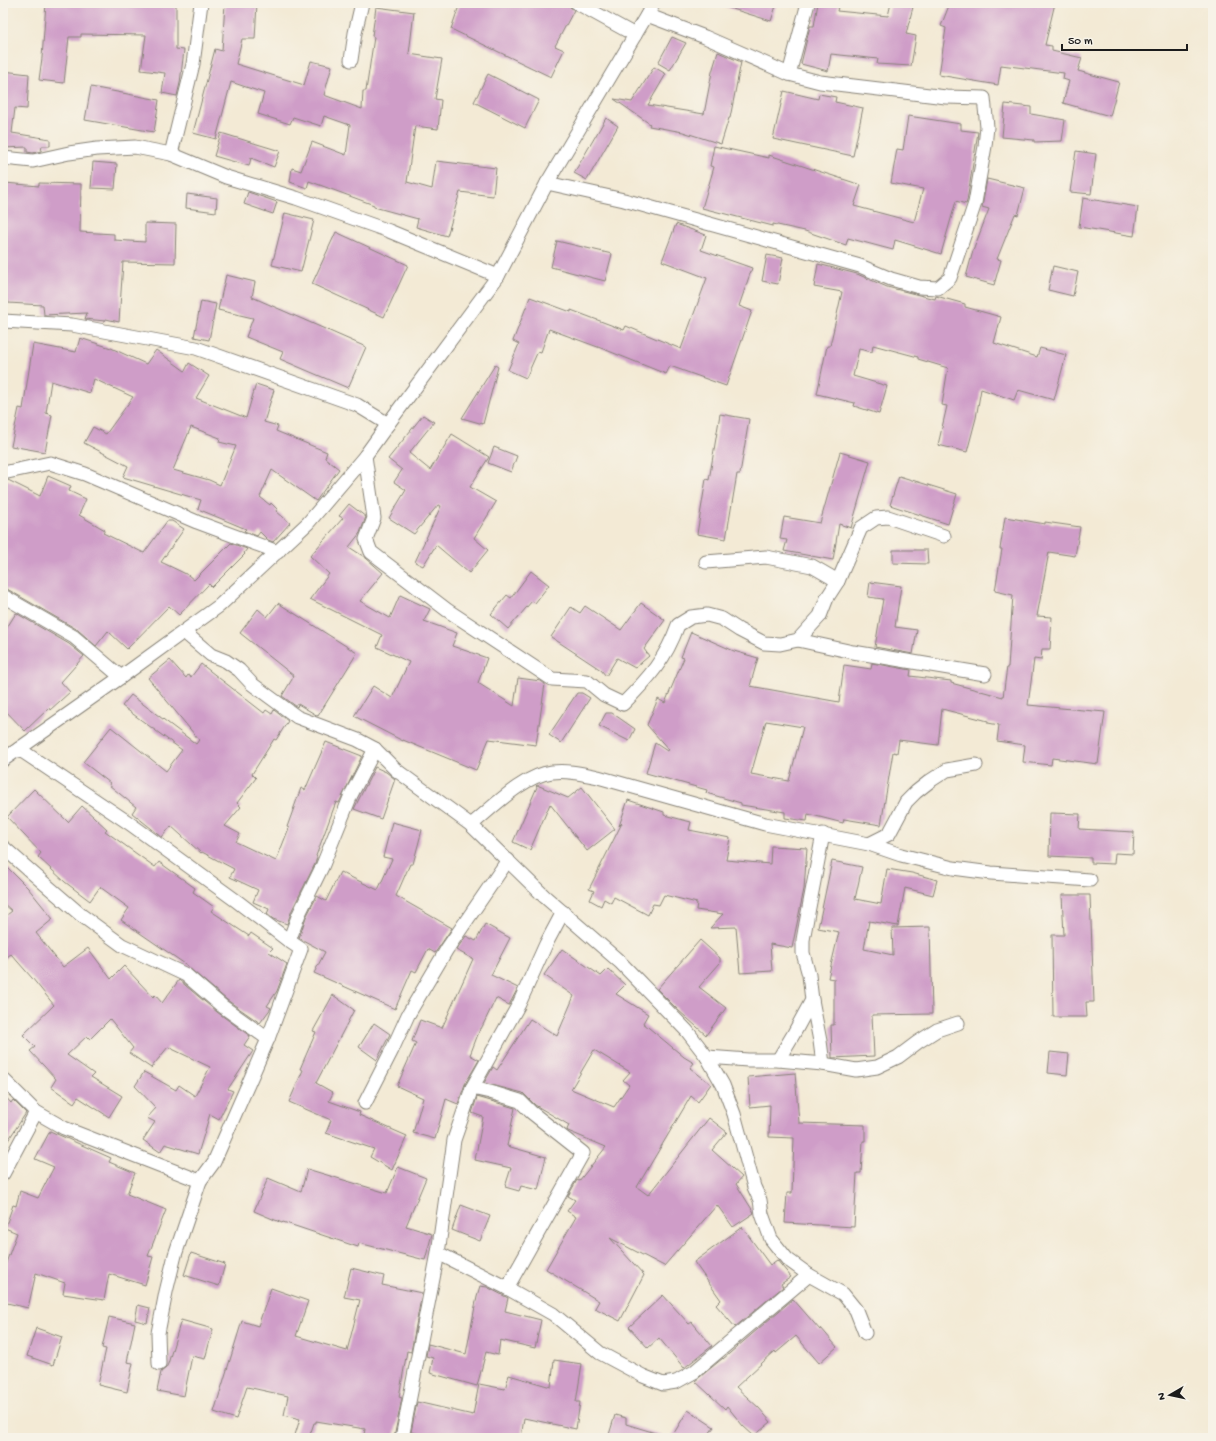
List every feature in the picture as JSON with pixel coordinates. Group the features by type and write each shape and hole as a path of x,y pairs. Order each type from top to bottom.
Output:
{"street":[{"path":"171,154 193,64 201,3"},
{"path":"351,60 362,3"},
{"path":"577,3 635,35"},
{"path":"3,760 219,606 308,523 365,456 498,276 547,183 654,3"},
{"path":"789,74 808,3"},
{"path":"547,183 624,200 860,266 919,287 938,288 950,278 975,203 987,127 984,98 946,97 820,82 789,74 705,37 647,15"},
{"path":"3,158 34,161 69,153 97,149 136,147 171,154 226,177 296,198 389,231 498,276"},
{"path":"3,321 72,325 196,348 357,405 388,424"},
{"path":"365,456 374,518 366,539 371,552 447,610 552,679 587,681 604,695 624,704 646,682 661,660 678,625 691,617 707,615 722,619 764,643 780,644 798,640 852,652 985,674"},
{"path":"3,473 50,463 85,474 197,522 278,552"},
{"path":"798,640 820,616 827,598 838,581 861,528 876,518 888,517 944,536"},
{"path":"706,562 766,556 812,566 838,581"},
{"path":"3,596 74,637 121,677"},
{"path":"184,632 211,655 226,661 239,670 252,684 296,717 358,740 375,749 401,774 471,825 544,896 620,962 687,1030 707,1057 723,1085 734,1114 754,1187 760,1200 762,1214 771,1239 787,1259 809,1275 844,1294 856,1310 865,1333"},
{"path":"19,749 129,823 289,941 301,948 268,1038 214,1162 200,1181 175,1255 166,1292 158,1333 159,1364"},
{"path":"289,941 299,914 322,868 351,795 375,749"},
{"path":"869,844 889,834 906,802 930,781 947,770 976,765"},
{"path":"471,825 516,788 533,777 551,772 574,772 598,777 765,824 869,844 901,855 953,868 991,873 1090,880"},
{"path":"823,834 803,940 803,953 809,975 823,1064"},
{"path":"3,847 75,910 122,945 186,975 222,1006 268,1038"},
{"path":"366,1103 408,1014 447,949 508,860"},
{"path":"402,1438 438,1253 454,1140 472,1088 519,1004 546,944 563,912"},
{"path":"778,1060 793,1036 812,1000"},
{"path":"707,1057 748,1060 778,1060 823,1064 856,1070 877,1067 898,1057 937,1030 958,1023"},
{"path":"3,1079 36,1112 64,1128 200,1181"},
{"path":"472,1088 520,1102 583,1153 507,1288"},
{"path":"3,1174 36,1112"},
{"path":"438,1253 507,1288 553,1314 600,1353 644,1376 663,1384 676,1382 694,1372 809,1275"}],"building":[{"path":"46,3 176,3 176,49 184,50 177,96 162,93 165,73 141,70 146,35 81,34 81,37 69,37 64,83 39,80"},
{"path":"225,3 257,3 255,39 242,39 236,64 304,85 311,61 332,66 324,95 362,109 363,91 366,91 374,37 372,36 376,7 414,12 409,54 442,59 435,99 441,100 438,129 415,126 407,182 432,189 436,161 496,168 493,196 460,192 447,236 416,227 418,219 374,207 374,205 309,181 307,188 290,182 292,168 301,171 312,142 346,155 350,125 324,116 321,126 293,117 290,124 258,114 264,93 231,82 216,139 193,133 215,49 222,51"},
{"path":"460,3 569,3 570,7 574,10 555,46 564,50 551,77 451,29"},
{"path":"724,3 777,3 771,21 723,6"},
{"path":"818,3 839,3 837,11 888,16 891,3 914,3 906,34 916,36 911,66 877,64 878,59 831,54 828,71 801,64 810,26 814,26"},
{"path":"950,3 1055,3 1045,45 1052,46 1052,51 1082,58 1078,71 1119,82 1110,116 1063,103 1069,81 1063,79 1064,73 1001,65 998,85 939,75 946,28 941,26"},
{"path":"672,37 686,43 670,70 658,63"},
{"path":"718,52 741,62 730,118 721,144 683,132 649,126 650,124 614,99 632,102 654,67 666,74 648,105 704,114 712,72"},
{"path":"3,71 29,74 27,109 15,108 12,133 50,139 50,146 42,146 41,151 33,153 27,152 27,147 3,148"},
{"path":"488,74 539,100 525,128 474,102"},
{"path":"91,87 159,100 154,132 85,120"},
{"path":"784,91 818,99 819,94 836,97 835,102 863,108 853,156 773,139"},
{"path":"1005,104 1031,107 1031,114 1065,120 1062,141 1034,142 1034,140 1002,137"},
{"path":"908,116 961,124 961,130 978,132 967,201 966,204 956,201 941,254 895,240 893,250 848,238 846,245 805,231 773,224 773,226 702,208 714,167 710,166 714,146 769,158 769,155 861,185 854,206 914,222 923,189 891,183 897,149 903,150"},
{"path":"606,118 618,126 587,180 574,173"},
{"path":"221,133 280,151 274,167 251,158 249,166 214,156"},
{"path":"1076,151 1096,154 1091,194 1070,192"},
{"path":"93,162 117,164 115,189 91,188"},
{"path":"987,179 1025,188 1018,215 1015,214 997,259 1001,260 994,285 966,277 973,251 989,209 982,207"},
{"path":"5,183 39,186 39,183 81,184 80,232 114,234 114,240 145,242 145,223 176,224 175,263 123,262 119,322 106,319 105,321 85,319 87,313 44,315 43,305 8,303 8,300 3,299 3,203"},
{"path":"248,192 277,202 273,214 244,204"},
{"path":"187,194 217,198 216,212 186,208"},
{"path":"1083,198 1138,207 1134,236 1079,227"},
{"path":"285,213 314,220 301,272 272,265"},
{"path":"676,224 706,235 701,250 752,268 739,306 752,311 726,386 670,366 666,374 549,329 541,352 538,351 526,378 508,370 519,344 513,341 530,297 571,312 571,310 624,330 626,326 681,349 707,278 662,261"},
{"path":"336,232 408,265 384,317 312,284"},
{"path":"557,241 612,254 605,281 551,267"},
{"path":"767,255 783,258 778,284 762,281"},
{"path":"818,264 857,274 887,287 935,299 936,296 965,304 965,307 1001,317 994,343 1037,357 1040,348 1066,355 1054,400 1018,390 1014,400 981,389 976,418 967,452 938,445 947,406 942,405 948,368 918,359 918,357 873,345 872,352 859,349 853,376 887,386 879,414 854,406 855,403 817,394 827,346 830,346 842,292 814,287"},
{"path":"1053,266 1078,272 1073,296 1048,290"},
{"path":"226,275 255,282 252,297 366,347 348,388 280,359 283,352 246,337 253,318 218,310"},
{"path":"201,301 216,304 209,340 194,337"},
{"path":"80,338 111,348 146,364 156,350 185,371 189,363 209,376 196,398 246,418 256,384 274,390 264,422 278,426 276,431 327,452 325,458 339,469 316,501 272,470 260,497 270,505 271,503 277,509 276,511 290,523 273,542 268,540 260,532 257,536 244,531 246,529 198,509 201,500 123,477 128,466 84,443 93,427 106,434 133,397 94,379 90,393 51,381 46,413 52,415 45,452 11,446 19,408 23,409 33,344 76,352","holes":["191,427 220,438 219,442 236,446 220,485 209,480 173,470"]},
{"path":"495,365 498,367 483,424 462,418"},
{"path":"720,414 749,419 740,474 737,474 726,539 697,534 706,479 709,480"},
{"path":"423,415 434,422 409,453 430,470 452,434 489,457 470,487 496,502 474,538 488,550 469,573 436,545 423,566 415,562 441,506 438,505 414,534 389,518 406,490 394,482 402,470 388,459"},
{"path":"494,447 517,456 511,472 488,463"},
{"path":"840,452 870,461 851,528 839,524 833,560 784,551 787,540 780,539 784,517 820,523"},
{"path":"48,476 71,486 69,491 86,499 79,515 105,530 103,533 144,553 167,521 172,521 184,529 161,562 188,575 194,580 231,543 247,549 244,553 245,554 212,587 209,584 179,615 169,606 127,649 108,631 96,646 78,630 3,588 3,481 8,480 40,496"},
{"path":"899,476 957,494 948,524 890,505"},
{"path":"349,504 366,517 360,533 349,547 366,558 383,573 360,601 390,618 400,595 430,609 424,621 457,633 452,646 487,658 478,683 514,706 518,678 541,681 545,684 536,745 489,739 476,770 403,741 354,716 373,686 392,698 409,662 377,647 382,635 310,599 329,574 310,556 343,518 339,516"},
{"path":"1005,517 1045,524 1045,522 1080,527 1075,556 1049,552 1037,616 1052,617 1050,649 1042,649 1041,660 1034,659 1028,705 1105,712 1098,764 1052,758 1051,765 1023,762 1025,745 997,741 999,725 942,709 938,745 899,740 897,753 893,752 881,825 844,819 843,823 808,814 807,821 785,818 785,812 741,805 741,803 706,793 707,790 646,773 655,743 667,751 669,750 647,725 658,699 665,703 684,658 681,657 691,632 734,651 758,658 750,686 839,702 844,665 871,669 872,663 911,670 910,676 951,681 951,683 1003,697 1008,667 1013,595 995,591 1002,549 1000,549","holes":["766,721 803,727 789,781 751,774"]},
{"path":"893,550 927,550 928,564 893,563"},
{"path":"531,571 549,585 535,603 532,601 508,629 491,614 507,595 511,598"},
{"path":"870,582 901,586 895,627 917,630 913,654 875,647 883,599 868,597"},
{"path":"278,603 357,653 318,716 298,704 297,707 282,696 294,676 240,633 258,609 267,617"},
{"path":"641,603 665,620 644,649 649,656 635,668 617,658 606,676 601,670 551,637 571,607 580,613 585,606 621,630"},
{"path":"16,613 69,644 84,656 61,682 70,692 50,710 49,708 25,731 3,708 3,634"},
{"path":"170,660 186,678 188,675 191,677 201,664 264,713 266,710 272,714 274,710 288,721 276,740 274,739 252,774 256,778 237,803 241,807 225,826 240,834 236,842 276,861 289,828 287,827 301,788 305,790 326,742 362,756 339,803 336,802 316,856 315,864 292,910 287,924 273,919 267,914 269,909 253,902 258,890 230,877 234,869 202,852 201,853 171,826 162,837 132,813 136,807 109,785 110,783 83,762 111,727 166,771 182,750 122,706 131,695 196,744 199,740 148,678"},
{"path":"577,693 582,693 590,698 561,743 549,735"},
{"path":"606,713 612,713 635,729 629,741 599,726"},
{"path":"375,767 386,772 395,779 381,819 354,809"},
{"path":"537,785 568,798 582,787 615,829 587,851 550,804 530,850 513,842"},
{"path":"34,789 68,822 82,806 107,829 105,831 155,867 159,862 195,888 193,892 214,907 211,911 249,936 251,933 273,948 269,952 287,964 277,991 267,1006 271,1008 260,1023 227,1000 188,966 121,920 129,908 100,887 90,901 65,882 38,857 41,853 7,817"},
{"path":"628,800 664,812 664,815 691,822 689,830 730,838 726,860 770,864 771,846 807,848 804,889 792,948 770,944 772,971 740,973 736,927 710,928 723,914 696,910 697,903 664,895 659,905 653,904 648,915 614,897 611,903 604,899 601,906 590,900 594,891 589,889 622,823 619,826"},
{"path":"1050,813 1080,814 1079,829 1134,832 1133,854 1115,853 1114,864 1091,863 1091,858 1049,856"},
{"path":"392,822 422,830 413,864 410,864 396,896 452,928 435,953 428,949 416,972 412,970 395,1009 314,973 325,952 299,938 306,917 317,896 326,901 340,872 378,890 392,859 383,857"},
{"path":"832,861 862,867 855,899 881,904 887,869 912,873 937,880 933,895 905,888 898,926 869,921 864,949 893,955 892,928 930,927 932,1014 872,1015 874,1056 832,1058 831,1025 834,1025 834,979 828,978 839,932 818,928"},
{"path":"3,863 28,888 53,919 36,933 63,967 88,948 111,979 124,966 153,997 155,995 162,1003 179,980 217,1012 250,1036 244,1045 253,1051 228,1089 233,1091 219,1119 210,1114 198,1154 165,1144 160,1152 143,1140 155,1122 147,1118 156,1108 135,1086 144,1072 176,1090 179,1085 195,1096 210,1067 168,1047 151,1068 129,1053 133,1048 110,1019 90,1039 87,1036 67,1055 94,1074 91,1077 122,1096 109,1117 78,1097 74,1103 51,1087 56,1079 30,1051 35,1047 23,1035 54,1005 11,954 3,960 3,918 12,911 3,903"},
{"path":"1062,895 1090,895 1094,1002 1086,1002 1087,1017 1053,1017 1052,935 1064,935"},
{"path":"485,924 510,938 491,975 518,988 509,1005 496,998 480,1029 470,1055 479,1060 465,1084 458,1104 446,1099 435,1139 413,1133 423,1098 397,1086 416,1043 412,1041 420,1020 442,1028 473,959 456,950 466,936 476,941"},
{"path":"700,940 720,958 720,963 699,987 726,1008 706,1035 657,989"},
{"path":"562,949 601,976 608,969 625,985 616,994 648,1014 643,1023 684,1057 694,1063 690,1068 711,1084 698,1102 691,1096 637,1187 648,1195 709,1118 727,1132 712,1150 742,1177 736,1184 754,1213 733,1227 717,1205 664,1266 610,1238 644,1275 620,1321 595,1308 599,1301 546,1269 576,1217 567,1211 575,1200 568,1196 577,1180 579,1181 606,1147 568,1131 569,1125 535,1105 523,1093 484,1083 493,1067 497,1070 530,1019 557,1036 574,996 544,975","holes":["594,1050 630,1072 623,1080 629,1085 614,1107 571,1089"]},
{"path":"333,995 354,1010 316,1083 333,1093 329,1101 360,1112 359,1115 407,1136 392,1170 370,1157 374,1149 326,1133 331,1120 289,1102 303,1070 300,1069 316,1032 313,1031"},
{"path":"374,1023 390,1034 377,1060 359,1047"},
{"path":"1050,1052 1069,1054 1067,1075 1048,1073"},
{"path":"795,1073 799,1123 865,1125 865,1141 863,1141 861,1173 857,1173 854,1227 785,1223 787,1193 792,1193 794,1138 769,1137 770,1105 750,1107 748,1077"},
{"path":"3,1094 11,1103 13,1100 26,1113 3,1148"},
{"path":"477,1097 515,1108 507,1146 546,1157 538,1190 521,1186 519,1191 505,1187 511,1168 475,1160 483,1117 472,1113"},
{"path":"50,1131 111,1158 109,1162 135,1173 127,1194 166,1210 148,1256 153,1257 145,1285 109,1274 104,1300 63,1294 65,1283 36,1273 28,1308 3,1302 3,1271 17,1233 5,1228 13,1205 16,1206 20,1191 38,1198 54,1167 35,1159"},
{"path":"398,1167 426,1178 406,1226 432,1234 425,1260 359,1243 358,1247 283,1222 282,1223 254,1211 268,1178 301,1192 307,1169 387,1193"},
{"path":"461,1205 490,1216 480,1241 452,1230"},
{"path":"742,1227 770,1265 777,1260 791,1277 781,1284 783,1287 735,1327 716,1305 721,1300 694,1262"},
{"path":"191,1253 225,1264 219,1286 184,1275"},
{"path":"351,1268 384,1276 382,1285 422,1293 411,1352 407,1351 399,1397 402,1398 394,1438 378,1438 364,1435 365,1429 316,1421 309,1438 295,1435 300,1419 284,1415 288,1396 247,1387 236,1419 214,1412 242,1321 258,1326 271,1288 308,1301 296,1336 347,1351 360,1300 344,1297"},
{"path":"480,1286 487,1287 508,1298 505,1311 541,1320 535,1348 500,1340 498,1355 486,1352 477,1386 430,1373 433,1358 426,1356 428,1344 466,1354"},
{"path":"663,1295 689,1324 692,1322 712,1346 684,1368 659,1338 648,1348 629,1327"},
{"path":"793,1299 837,1347 819,1363 796,1336 776,1353 775,1351 736,1387 759,1408 771,1422 754,1436 743,1426 727,1406 725,1409 695,1381"},
{"path":"138,1305 150,1308 147,1323 135,1320"},
{"path":"109,1317 135,1323 127,1362 133,1363 127,1392 98,1385 106,1349 102,1348"},
{"path":"181,1320 213,1329 205,1359 192,1356 184,1396 157,1391 161,1372 168,1364"},
{"path":"36,1328 62,1337 53,1365 27,1356"},
{"path":"554,1360 582,1364 576,1402 580,1402 576,1429 524,1418 521,1438 437,1438 411,1432 417,1402 473,1415 479,1384 505,1389 509,1375 551,1387"},
{"path":"688,1410 714,1427 706,1438 671,1438"},
{"path":"615,1415 626,1418 626,1424 662,1435 662,1438 608,1438"}]}
